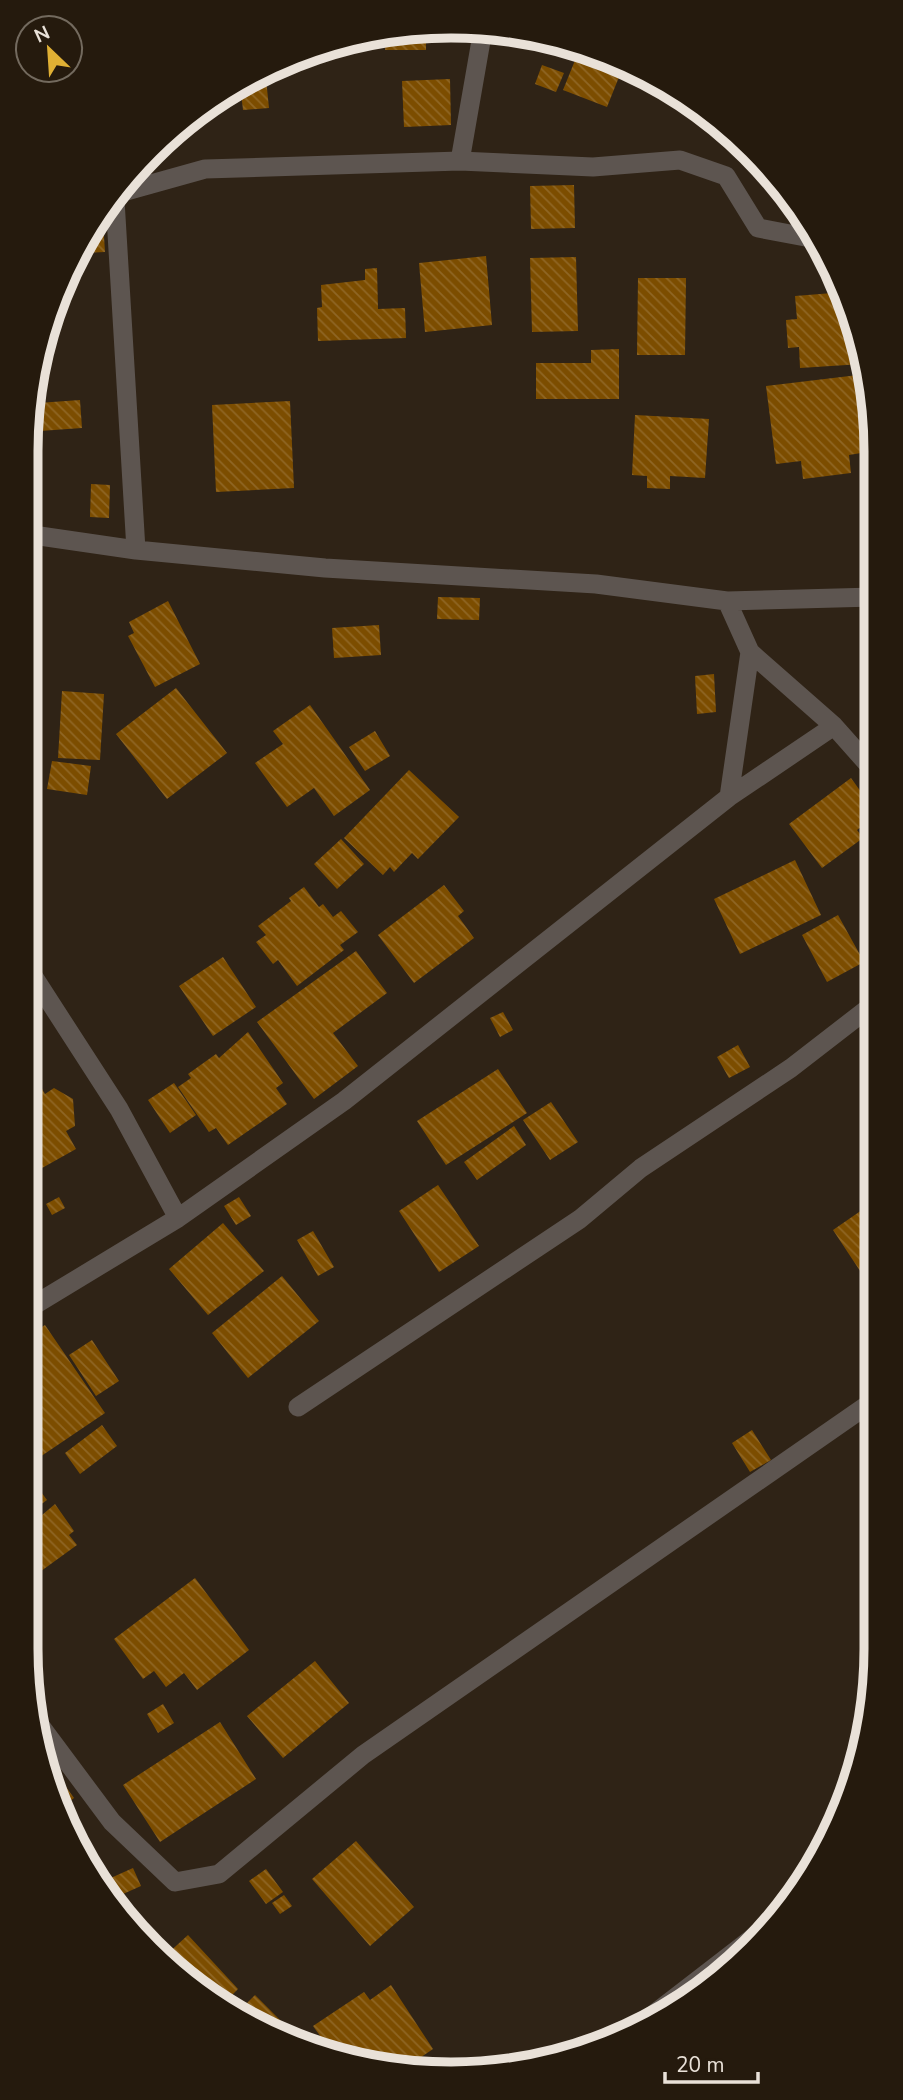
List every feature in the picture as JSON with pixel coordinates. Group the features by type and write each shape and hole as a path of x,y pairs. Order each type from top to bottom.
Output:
{"street":[{"path":"460,161 481,39"},
{"path":"133,189 205,169 460,161 593,167 680,160 726,176 758,228 805,239"},
{"path":"116,211 136,550"},
{"path":"38,536 136,550 326,568 596,584 727,601 864,597"},
{"path":"727,601 750,652 834,726 864,760"},
{"path":"729,797 750,652"},
{"path":"38,1303 178,1217 344,1101 729,797 834,726"},
{"path":"38,984 119,1109 178,1217"},
{"path":"298,1407 580,1219 641,1168 791,1068 864,1012"},
{"path":"48,1736 112,1822 174,1882 219,1874 363,1755 864,1407"}],"building":[{"path":"446,38 446,42 426,41 426,50 385,50 386,44"},
{"path":"576,58 620,75 607,107 563,90"},
{"path":"542,65 564,73 556,92 535,84"},
{"path":"450,79 451,125 404,127 402,81"},
{"path":"266,82 269,108 243,110 241,96"},
{"path":"574,185 575,228 531,229 530,186"},
{"path":"104,229 105,252 90,253"},
{"path":"486,256 492,325 425,332 419,263"},
{"path":"576,257 578,331 532,332 530,258"},
{"path":"377,268 378,309 405,308 406,338 318,341 317,308 322,307 321,285 365,280 365,269"},
{"path":"638,278 686,278 685,355 637,355"},
{"path":"833,293 855,364 800,368 799,347 788,348 786,320 797,319 795,296"},
{"path":"619,349 619,399 536,399 536,363 591,363 591,350"},
{"path":"858,375 864,426 864,452 849,455 851,473 803,479 801,461 776,464 766,386"},
{"path":"80,400 82,428 40,431 41,403"},
{"path":"290,401 294,488 216,492 212,405"},
{"path":"635,415 709,419 705,478 670,476 670,489 647,488 647,476 632,475"},
{"path":"91,484 110,485 109,518 90,517"},
{"path":"438,597 480,598 479,620 437,619"},
{"path":"168,601 200,664 155,687 128,636 134,633 129,622"},
{"path":"379,625 381,655 334,658 332,628"},
{"path":"714,674 716,712 697,714 695,676"},
{"path":"176,688 227,753 167,799 116,734"},
{"path":"62,691 104,694 100,760 58,758"},
{"path":"310,705 370,790 334,816 314,788 287,807 255,763 283,744 273,731"},
{"path":"375,731 390,756 365,771 349,747"},
{"path":"52,761 91,766 87,795 47,789"},
{"path":"409,770 459,817 418,859 412,853 394,872 390,867 383,875 344,838"},
{"path":"851,778 864,796 864,825 857,830 863,838 822,868 789,824"},
{"path":"341,839 364,864 337,889 314,864"},
{"path":"795,860 821,915 740,954 714,899"},
{"path":"444,885 464,911 458,916 474,938 414,983 378,935"},
{"path":"304,887 319,907 323,904 333,917 341,911 358,932 340,945 344,950 297,986 278,960 273,964 256,942 266,935 258,926 291,901 289,898"},
{"path":"838,915 864,962 827,982 802,935"},
{"path":"356,951 387,993 333,1033 358,1066 314,1099 257,1022"},
{"path":"223,957 256,1007 213,1036 179,986"},
{"path":"503,1012 513,1030 500,1037 490,1018"},
{"path":"248,1032 283,1083 276,1088 287,1104 228,1145 216,1128 209,1132 178,1087 191,1078 188,1074 216,1054 219,1058"},
{"path":"738,1045 750,1067 729,1078 717,1057"},
{"path":"498,1069 527,1113 446,1165 417,1121"},
{"path":"38,1082 45,1094 54,1088 73,1099 75,1126 66,1131 76,1149 38,1170"},
{"path":"174,1083 196,1115 170,1133 148,1100"},
{"path":"551,1102 578,1142 550,1160 523,1120"},
{"path":"514,1126 526,1145 477,1180 464,1162"},
{"path":"438,1185 479,1246 439,1272 399,1211"},
{"path":"59,1197 65,1208 52,1215 46,1204"},
{"path":"239,1197 251,1216 236,1225 224,1206"},
{"path":"864,1209 864,1277 833,1230"},
{"path":"223,1223 264,1271 208,1315 169,1269"},
{"path":"313,1231 334,1267 318,1276 297,1240"},
{"path":"282,1276 319,1321 248,1378 212,1333"},
{"path":"45,1325 105,1413 38,1458 38,1329"},
{"path":"92,1340 119,1381 96,1396 69,1355"},
{"path":"102,1425 117,1446 80,1474 65,1453"},
{"path":"752,1430 771,1460 750,1472 732,1443"},
{"path":"38,1488 47,1500 38,1507"},
{"path":"55,1504 74,1531 69,1535 77,1545 38,1573 38,1510 42,1515"},
{"path":"195,1578 249,1650 197,1690 184,1673 166,1687 154,1671 143,1679 114,1639"},
{"path":"315,1661 349,1703 283,1758 247,1716"},
{"path":"163,1704 174,1723 158,1733 147,1714"},
{"path":"220,1722 256,1779 160,1842 123,1785"},
{"path":"64,1784 74,1798 68,1802 62,1786"},
{"path":"356,1841 414,1907 370,1946 312,1879"},
{"path":"133,1868 141,1886 120,1895 109,1879"},
{"path":"266,1869 283,1892 266,1904 249,1881"},
{"path":"284,1895 292,1906 280,1914 272,1903"},
{"path":"188,1935 238,1989 230,1997 170,1951"},
{"path":"391,1985 433,2049 417,2060 371,2054 324,2041 313,2026 364,1992 370,2000"},
{"path":"255,1995 285,2025 269,2019 244,2006"}]}
